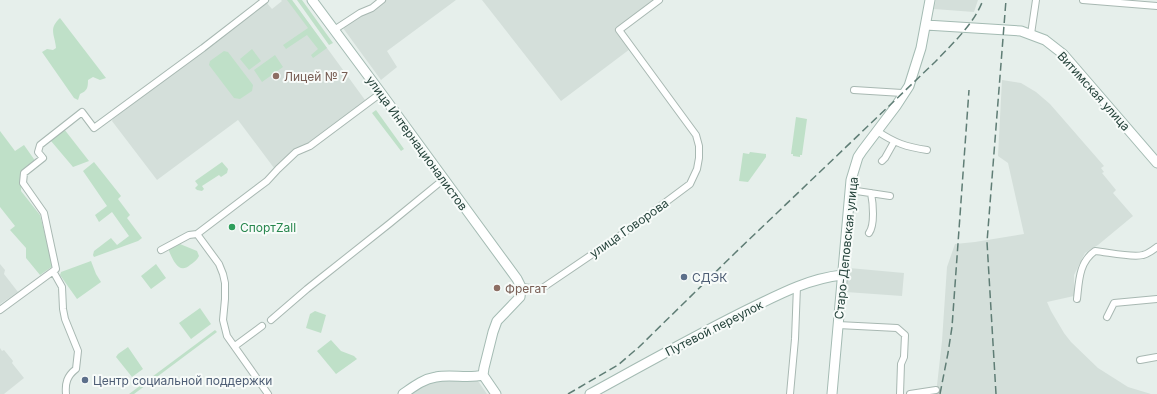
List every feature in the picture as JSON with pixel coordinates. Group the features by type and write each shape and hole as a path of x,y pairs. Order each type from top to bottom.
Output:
{"street":[{"path":"0,310 56,269 44,213 23,183 24,173 43,158 38,152 40,145 82,112 94,128 266,0"},
{"name":"улица Интернационалистов","path":"312,0 444,179 521,287"},
{"path":"334,30 360,13 372,8 382,0"},
{"name":"улица Говорова","path":"521,287 541,290 631,228 690,184 697,169 699,158 700,146 696,135 619,30 659,0"},
{"name":"Старо-Деповская улица","path":"832,394 851,180 858,157 909,86 921,48 930,0"},
{"path":"1031,34 1036,0"},
{"path":"1083,0 1157,6"},
{"name":"Витимская улица","path":"926,25 1021,31 1045,40 1063,54 1157,163"},
{"path":"854,90 906,92"},
{"path":"161,250 189,235 197,234 267,181 296,152 310,146 381,93"},
{"path":"877,131 894,142 904,146 927,150"},
{"path":"882,161 894,142"},
{"path":"271,320 307,289 444,179"},
{"path":"850,190 890,196"},
{"path":"869,233 874,215 872,193"},
{"path":"197,234 219,264 223,274 225,283 223,320 227,336 268,394"},
{"path":"1077,299 1079,275 1088,256 1095,251 1143,255 1157,247"},
{"path":"53,271 62,287 65,319 78,351 76,369 67,379 65,385 66,394"},
{"name":"Путевой переулок","path":"590,394 704,331 797,286 817,279 842,275"},
{"path":"790,394 795,339 797,286"},
{"path":"496,394 484,375 484,368 497,321 520,297 521,287"},
{"path":"1106,318 1114,303 1157,299"},
{"path":"838,325 897,328 905,335 904,357 901,364 900,394"},
{"path":"235,346 262,326"},
{"path":"1140,360 1157,357"},
{"path":"403,394 421,382 438,376 476,377 484,375"},
{"path":"910,394 936,390"}],"shaded area":[{"name":"Лицей № 7","path":"281,0 292,0 365,100 274,168 238,120 157,180 112,121 113,119 267,3 272,9 282,1"},
{"path":"378,0 456,0 387,51 397,67 381,80 343,28"},
{"path":"482,0 654,0 616,31 630,49 561,101"},
{"path":"936,0 978,0 974,12 934,9"},
{"path":"1002,80 1021,83 1036,92 1050,104 1104,166 1101,168 1104,172 1102,173 1116,190 1113,193 1133,216 1098,245 1085,253 1074,275 1074,296 1047,302 1064,333 1071,342 1098,368 1128,387 1151,394 936,394 942,341 947,267 955,244 1024,234 1008,163 998,156"},
{"path":"0,264 5,270 4,274 18,292 0,304"},
{"path":"849,268 904,273 902,296 846,292"},
{"path":"0,348 2,351 4,350 13,361 12,363 24,378 4,394 0,394"},
{"path":"439,380 478,381 487,394 410,394 423,385"}],"green space":[{"path":"287,0 292,0 327,48 313,58 311,55 318,49 307,35 286,49 283,45 308,28"},
{"path":"297,0 302,0 333,43 329,45"},
{"path":"60,18 106,78 100,80 93,77 88,80 87,89 80,94 78,100 74,98 42,52 47,49 53,50 56,48 53,29 56,22"},
{"path":"252,49 261,61 249,70 240,59"},
{"path":"224,51 228,52 253,85 252,91 240,99 234,98 209,65 210,61"},
{"path":"275,55 283,67 262,82 254,70"},
{"path":"376,110 404,149 401,151 372,113"},
{"path":"796,117 807,119 802,155 800,155 800,157 793,156 793,154 791,154"},
{"path":"64,129 89,161 73,167 51,141"},
{"path":"0,131 15,151 24,145 36,162 22,171 21,191 40,215 53,266 40,275 26,258 26,248 10,230 15,226 0,207"},
{"path":"750,152 766,154 766,157 748,182 739,181 743,153 749,154"},
{"path":"94,162 121,196 118,199 130,215 127,218 142,238 138,241 94,257 94,251 111,238 117,245 129,236 112,212 99,222 95,215 107,206 83,171"},
{"path":"222,162 228,169 227,173 221,177 219,175 202,186 204,189 202,191 197,190 195,188 198,185 195,181"},
{"path":"180,244 197,251 199,256 186,268 177,265 169,251 169,248"},
{"path":"91,261 101,282 77,299 60,275 61,272"},
{"path":"156,264 166,278 151,289 141,276"},
{"path":"200,308 211,324 191,339 179,323"},
{"path":"315,311 326,315 321,333 306,328 310,314"},
{"path":"215,330 217,332 134,394 129,394"},
{"path":"331,340 341,351 354,356 357,359 336,374 317,351"},
{"path":"128,347 143,369 132,377 116,357"}],"railway":[{"path":"568,394 618,365 639,347 935,62 969,25 983,0"},
{"path":"996,394 987,242 1006,0"},
{"path":"940,394 952,327 969,90"}],"place":[{"name":"Лицей № 7","path":"276,76"},
{"name":"СпортZall","path":"232,227"},
{"name":"СДЭК","path":"684,277"},
{"name":"Фрегат","path":"497,288"},
{"name":"Центр социальной поддержки","path":"85,380"}]}
